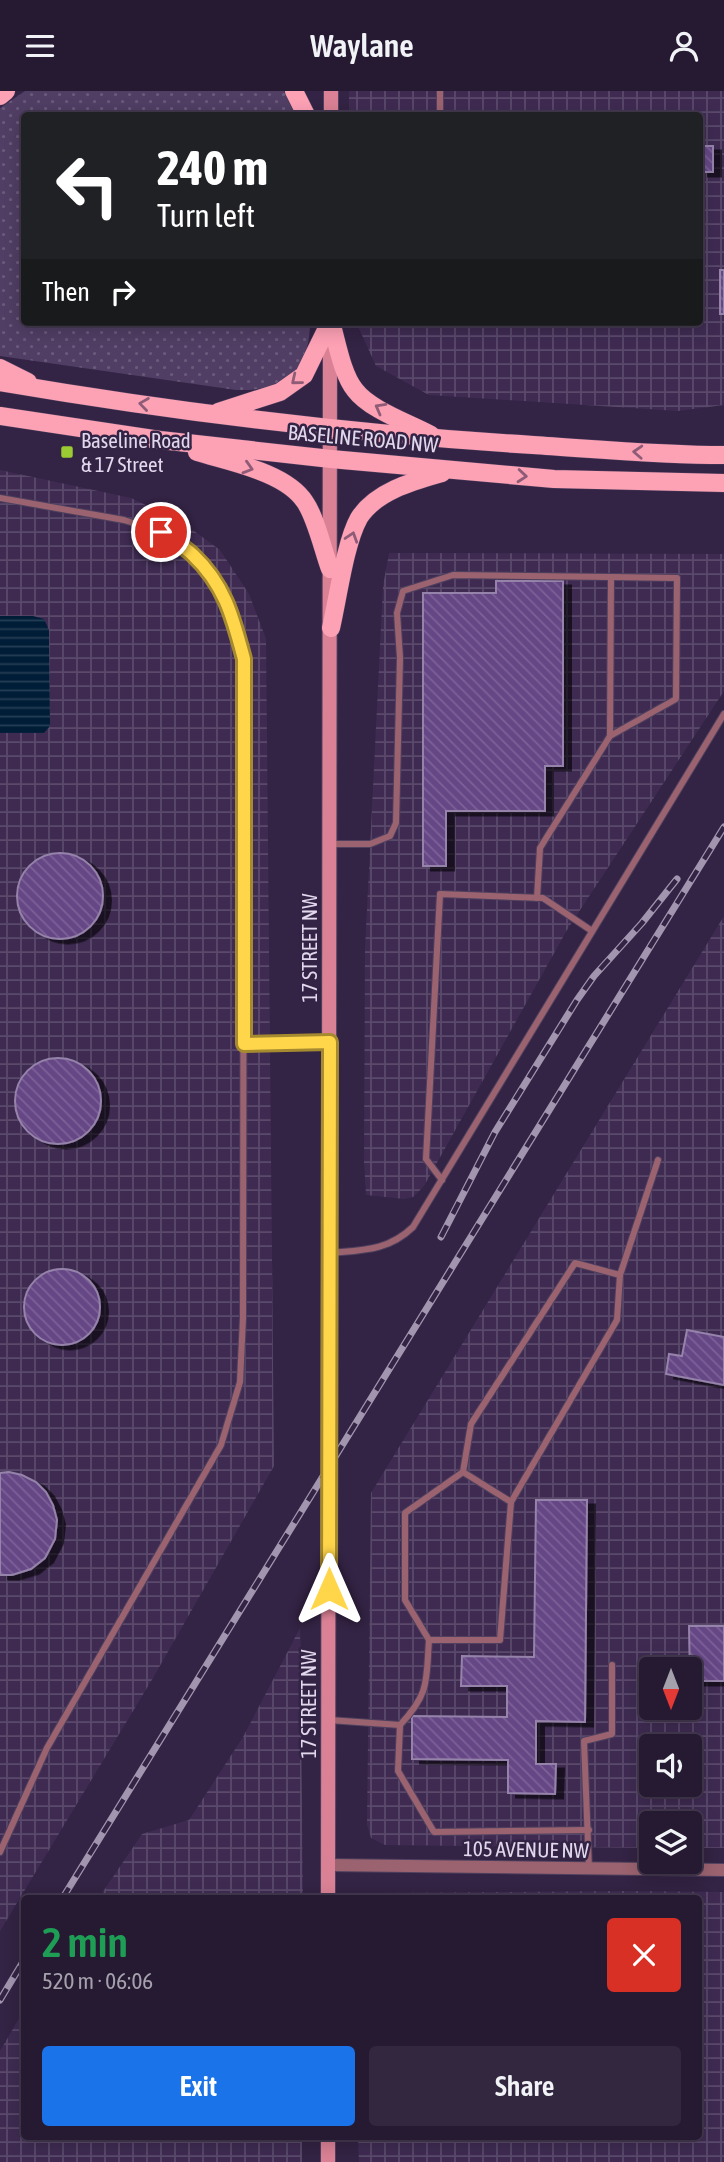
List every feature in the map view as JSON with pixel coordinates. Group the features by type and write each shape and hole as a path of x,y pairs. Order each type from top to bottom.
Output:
{"main road":[{"path":"0,96 6,91"},
{"path":"294,91 304,112"},
{"path":"331,91 331,112"},
{"path":"212,414 280,392 304,375 328,326"},
{"path":"330,326 330,569"},
{"path":"331,326 353,388 363,399 441,439"},
{"path":"0,368 43,390"},
{"name":"BASELINE ROAD NW","path":"0,382 212,414 330,428 441,439 715,455"},
{"name":"BASELINE ROAD NW","path":"0,416 160,440 331,459 554,479 724,483"},
{"path":"160,440 271,475 292,488 305,502 330,569"},
{"path":"331,628 351,537 360,517 371,505 392,491 418,479 454,469"},
{"name":"17 STREET NW","path":"328,1895 330,569"},
{"path":"328,2140 328,2162"}],"street":[{"name":"105 AVENUE NW","path":"328,1865 724,1870"}],"lane":[{"path":"440,91 440,112"},
{"path":"0,498 124,520 161,532 192,554 215,579 230,609 244,659 243,1318 240,1382 221,1445 47,1748 0,1852"},
{"path":"330,844 370,844 390,836 396,823 400,658 397,613 403,591 453,575 677,578 676,699 610,736 540,848 537,898"},
{"path":"610,736 611,577"},
{"path":"330,1253 378,1248 402,1237 413,1227 724,714"},
{"path":"442,1180 426,1160 440,894 543,898 592,931"},
{"path":"244,1044 330,1042"},
{"path":"429,1640 500,1640 511,1502 617,1320 620,1275 658,1160"},
{"path":"589,1830 434,1832 398,1771 400,1725 416,1708 425,1689 429,1640 405,1599 405,1513 463,1472 471,1424 575,1263 620,1275"},
{"path":"463,1472 511,1502"},
{"path":"589,1869 584,1741 612,1734 612,1665"},
{"path":"329,1720 400,1725"}],"shaded area":[{"path":"25,91 284,91 294,112 21,112 21,326 310,326 305,353 291,375 268,387 236,390 0,356 0,108"},
{"path":"349,91 724,91 724,405 678,411 429,395 376,366 358,326 703,326 703,112 349,112"},
{"path":"0,470 131,498 182,522 220,550 249,594 266,639 274,1466 153,1678 0,1931"},
{"path":"389,553 724,554 724,691 567,930 424,1186 413,1197 404,1199 366,1195 364,1161 365,949 383,586"},
{"path":"724,916 724,1848 702,1848 702,1811 639,1811 639,1848 385,1845 371,1838 367,1825 371,1493"},
{"path":"300,1628 303,1895 101,1895 142,1834 189,1820 243,1737"},
{"path":"724,1892 724,2162 359,2162 358,2140 702,2140 702,1895 380,1895"},
{"path":"21,2015 21,2140 302,2140 302,2162 0,2162 0,2051"}],"water":[{"path":"0,616 33,616 44,619 49,630 50,726 44,733 0,733"}],"building":[{"path":"703,146 713,146 713,172 703,172"},
{"path":"720,270 724,270 724,314 720,314"},
{"path":"496,581 563,581 563,766 545,766 545,811 446,811 446,866 423,866 423,593 496,593"},
{"path":"60,853 84,860 96,872 103,896 96,920 84,932 60,939 36,932 24,920 17,896 24,872 36,860"},
{"path":"58,1058 82,1065 94,1077 101,1101 94,1125 82,1137 58,1144 34,1137 22,1125 15,1101 22,1077 34,1065"},
{"path":"62,1269 76,1272 89,1280 97,1293 100,1307 97,1321 89,1334 76,1342 62,1345 48,1342 35,1334 27,1321 24,1307 27,1293 35,1280 48,1272"},
{"path":"687,1330 724,1337 724,1385 666,1374 669,1354 682,1356"},
{"path":"9,1472 36,1482 46,1492 57,1520 55,1539 45,1558 31,1569 12,1575 0,1575 0,1473"},
{"path":"536,1500 587,1500 585,1722 536,1721 536,1764 556,1764 555,1794 508,1793 508,1760 412,1759 412,1716 507,1717 507,1686 461,1686 462,1656 534,1657"},
{"path":"689,1626 724,1626 724,1681 702,1681 702,1657 690,1657"}],"railway":[{"path":"64,1895 724,827"},
{"path":"441,1237 495,1132 577,1000 594,976 677,879"},
{"path":"0,2000 21,1965"}],"place":[{"name":"Baseline Road & 17 Street","path":"67,452"}],"route":[{"path":"161,532 192,554 215,579 230,609 244,659 244,1044 330,1042 329,1589"}]}
